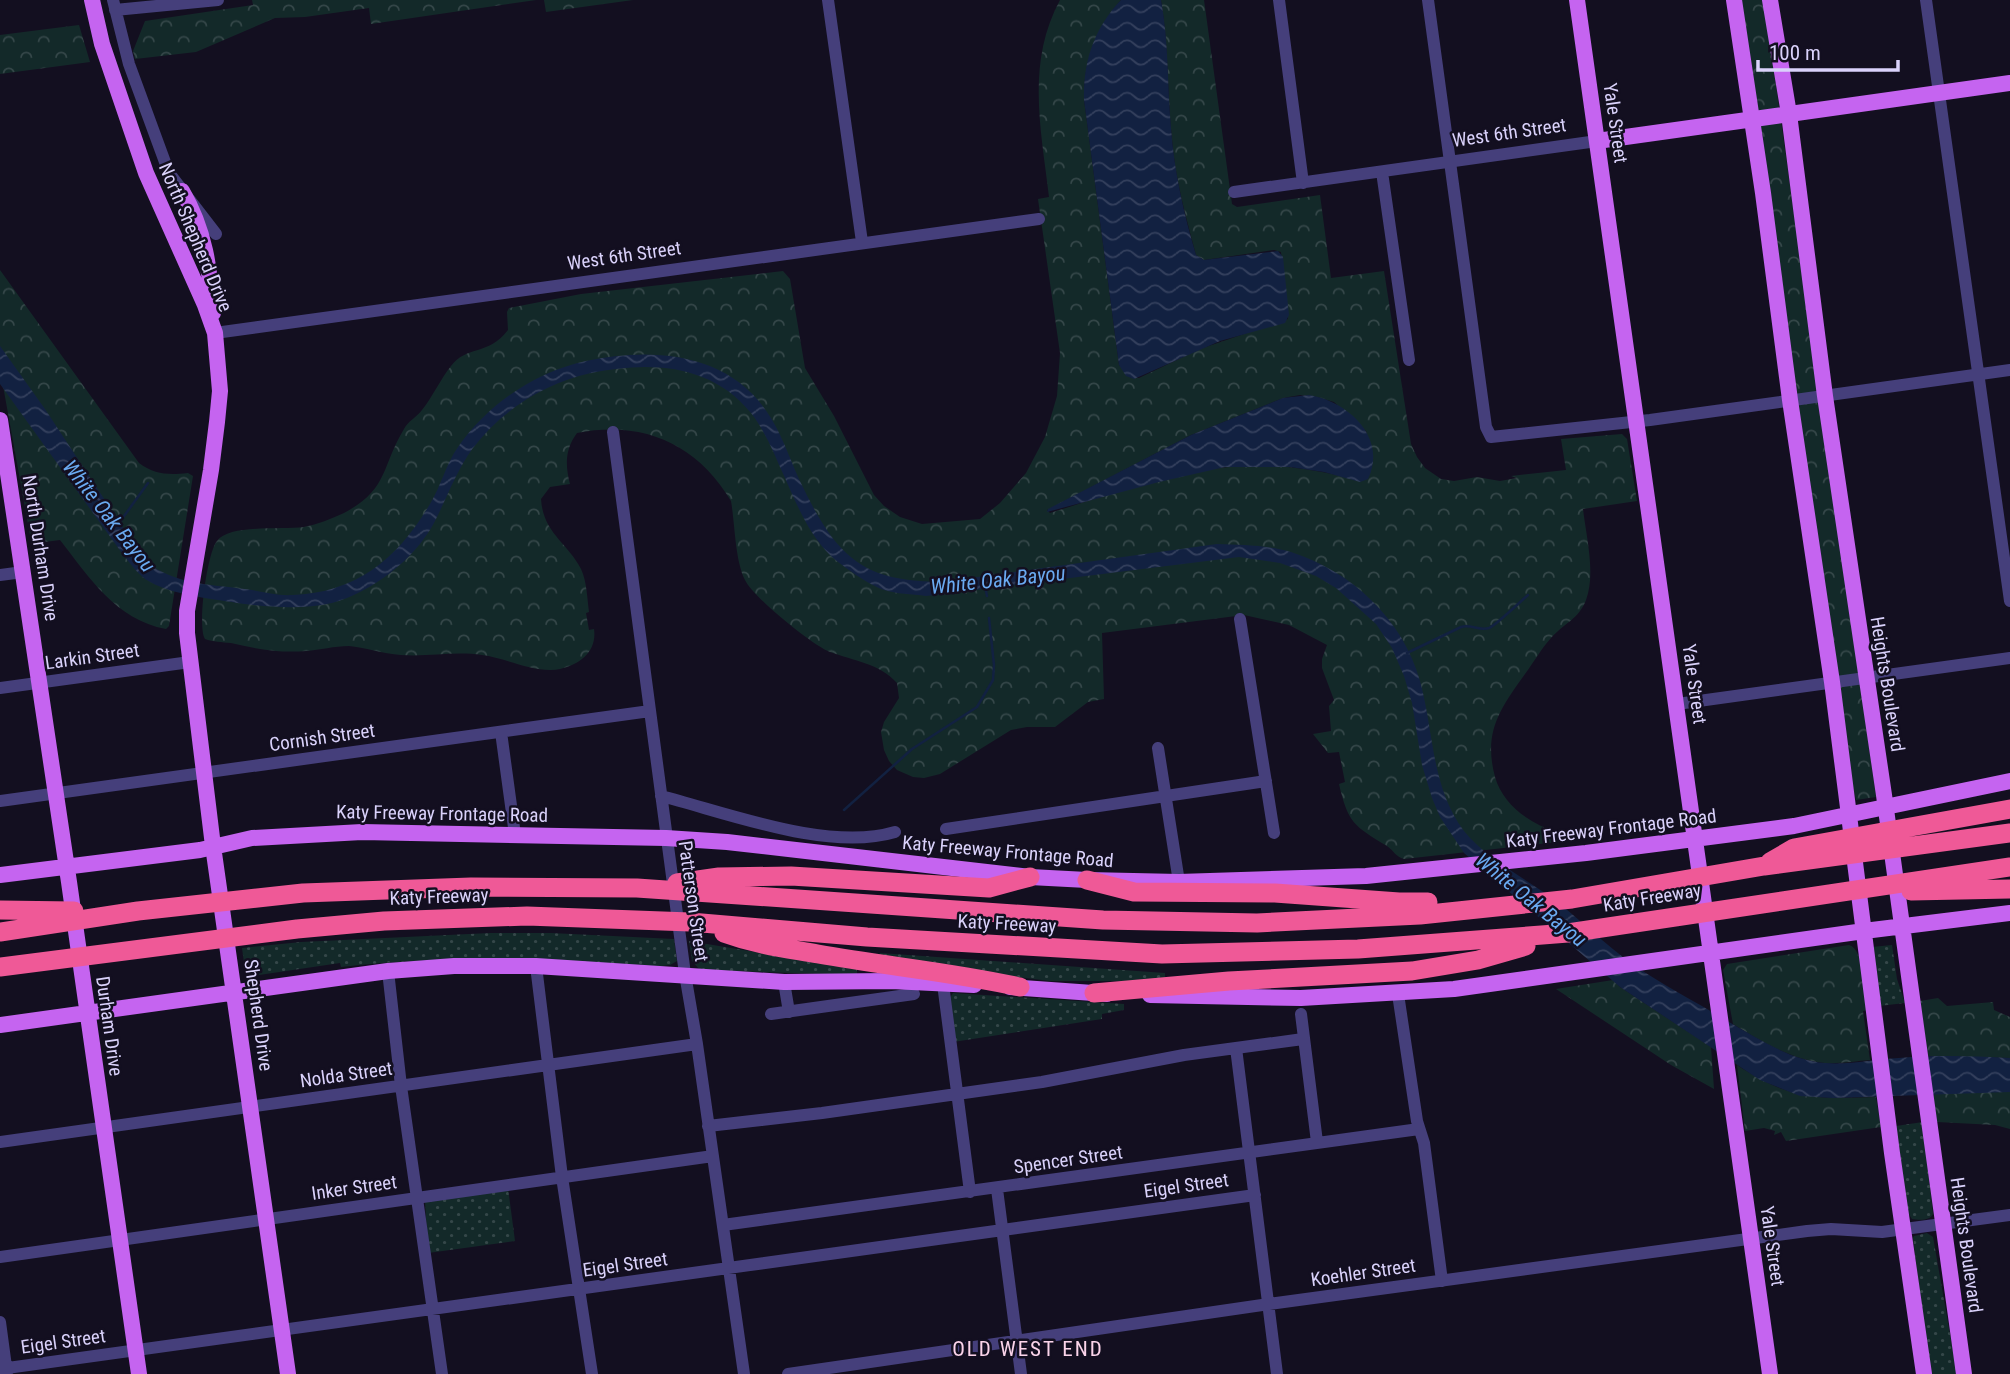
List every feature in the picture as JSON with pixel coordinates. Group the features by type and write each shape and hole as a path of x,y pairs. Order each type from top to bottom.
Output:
{"highway":[{"path":"1917,836 2010,808"},
{"path":"1917,836 2010,833"},
{"name":"Katy Freeway","path":"0,932 138,911 303,893 471,887 637,888 1139,922 1256,923 1420,915 1572,899 1764,866 1794,848 1917,836"},
{"path":"1924,885 2010,867"},
{"path":"637,888 719,877 779,876 989,888 1030,877"},
{"path":"1087,880 1134,892 1275,893 1399,902 1572,899"},
{"path":"1924,885 2010,889"},
{"name":"Katy Freeway","path":"0,969 297,929 384,921 527,916 690,922 867,937 1162,954 1344,950 1567,933 1840,891 1924,885"},
{"path":"0,910 138,911"},
{"path":"690,922 758,945 969,976 1020,987"},
{"path":"1094,993 1229,981 1412,971 1478,960 1567,933"}],"main road":[{"name":"North Shepherd Drive","path":"93,0 102,44 119,100 146,173 215,333 220,391 211,470 187,611 190,662"},
{"name":"Yale Street","path":"1577,0 1770,1374"},
{"path":"1734,0 1832,682 1888,1127 1924,1374"},
{"name":"Heights Boulevard","path":"1770,0 1789,114 1825,396 1964,1374"},
{"name":"West 6th Street","path":"1597,141 2010,83"},
{"path":"182,191 201,230 207,251 215,333"},
{"name":"North Durham Drive","path":"0,420 40,683"},
{"name":"Shepherd Drive","path":"190,662 214,853 288,1374"},
{"name":"Durham Drive","path":"40,683 139,1374"},
{"name":"Katy Freeway Frontage Road","path":"0,875 68,875 195,850 214,853 252,838 315,833 666,838 751,844 1030,877 1087,880 1180,882 1366,876 1586,853 1794,826 2010,781"},
{"path":"0,1025 388,971 454,966 536,966 784,982 891,981 1094,993 1301,998 1398,994 1510,982 1864,931 2010,913"}],"street":[{"path":"114,5 218,0"},
{"path":"828,0 862,242"},
{"path":"1279,0 1303,183"},
{"path":"1428,0 1489,435 1497,438 1650,421 2010,370"},
{"path":"1926,0 2010,601"},
{"name":"North Shepherd Drive","path":"114,5 129,64 169,173 216,234"},
{"name":"West 6th Street","path":"1234,192 1597,141"},
{"path":"1382,172 1409,360"},
{"name":"West 6th Street","path":"215,333 1039,219"},
{"name":"Patterson Street","path":"613,432 681,947 744,1374"},
{"path":"0,575 23,572"},
{"path":"1240,618 1274,834"},
{"path":"1677,704 2010,658"},
{"name":"Larkin Street","path":"0,688 190,662"},
{"name":"Cornish Street","path":"0,801 650,711"},
{"path":"501,732 515,835"},
{"path":"1158,748 1180,882"},
{"path":"946,829 1266,781"},
{"path":"661,796 786,829 829,836 868,838 895,832"},
{"path":"536,966 562,1177 592,1374"},
{"path":"388,971 416,1198 442,1374"},
{"path":"784,982 789,1012"},
{"path":"943,984 970,1192"},
{"path":"771,1014 914,994"},
{"path":"1398,994 1419,1129 1424,1143 1442,1280"},
{"path":"1301,1014 1317,1143"},
{"path":"708,1126 1055,1080 1156,1060 1303,1039"},
{"name":"Nolda Street","path":"0,1142 697,1044"},
{"path":"1236,1048 1277,1374"},
{"name":"Spencer Street","path":"723,1225 1419,1129"},
{"name":"Inker Street","path":"0,1257 713,1156"},
{"path":"997,1189 1021,1374"},
{"name":"Eigel Street","path":"5,1371 1255,1195"},
{"name":"Koehler Street","path":"788,1374 1269,1304 1751,1239 1831,1229 1882,1232 2010,1215"},
{"path":"0,1322 5,1371"}],"green space":[{"path":"252,0 536,0 371,24 369,8 305,17 275,18 196,52 135,59 133,51 145,21 253,5"},
{"path":"544,0 633,0 546,12"},
{"path":"1060,0 1121,0 1105,22 1093,46 1086,73 1084,100 1119,365 1131,378 1139,378 1200,349 1288,319 1281,252 1274,250 1204,260 1196,255 1192,241 1173,154 1161,0 1204,0 1232,204 1237,207 1320,195 1331,278 1384,271 1411,444 1425,468 1441,479 1454,481 1477,477 1500,481 1517,478 1511,476 1566,470 1561,439 1622,434 1627,439 1637,501 1583,509 1590,566 1586,600 1579,612 1547,642 1501,710 1493,734 1492,761 1495,777 1504,796 1519,812 1537,824 1557,832 1560,838 1558,842 1404,859 1399,857 1360,828 1349,815 1339,784 1345,782 1339,752 1328,753 1313,734 1331,731 1329,706 1334,700 1322,668 1327,645 1289,625 1244,615 1102,633 1104,699 1088,702 1055,727 1011,730 940,774 924,778 913,777 897,770 884,750 881,732 899,698 897,683 866,663 822,648 771,608 745,580 737,552 731,501 717,481 702,464 685,451 646,434 624,430 577,433 567,457 570,484 550,487 541,499 546,520 581,569 586,585 589,612 586,613 589,630 594,629 594,637 590,650 575,664 551,670 472,654 401,655 349,646 277,651 205,639 202,620 204,590 217,541 223,536 244,530 309,526 359,504 377,486 406,426 422,410 451,366 464,355 493,344 508,330 509,308 581,294 783,271 790,279 805,368 834,416 874,495 900,517 922,524 980,519 1000,503 1026,473 1045,437 1057,396 1060,353 1038,199 1049,197 1040,121 1039,72 1049,24","holes":["1300,395 1334,402 1366,431 1372,452 1341,476 1278,466 1216,468 1144,484 1050,513 1047,510 1191,435 1283,398"]},
{"path":"1739,0 1764,0 1876,797 1856,800 1843,745"},
{"path":"79,25 90,62 0,74 0,35"},
{"path":"0,270 139,463 157,472 188,473 193,476 169,626 166,629 132,617 118,607 93,582 60,540 37,543 30,535 0,369"},
{"path":"490,933 674,939 677,961 670,965 654,967 497,960 419,961 341,967 340,963 246,977 242,948 301,942"},
{"path":"689,941 857,969 857,975 700,970 692,961"},
{"path":"1849,945 1858,955 1863,973 1868,1010 1863,1011 1870,1060 1830,1063 1800,1058 1777,1049 1733,1024 1723,970 1727,964"},
{"path":"1892,945 1897,979 1905,1003 1879,1006 1872,947"},
{"path":"880,953 1165,973 1165,981 1050,981 879,959"},
{"path":"1613,980 1711,1047 1714,1089 1671,1065 1556,989"},
{"path":"953,993 1124,1004 1124,1010 1102,1014 1102,1019 953,1042 949,999"},
{"path":"1938,998 1947,1006 1993,1002 1994,1010 2010,1017 2010,1058 1928,1056 1920,1001"},
{"path":"1737,1065 1772,1085 1803,1095 1876,1097 1881,1127 1786,1141 1781,1132 1774,1135 1775,1131 1764,1128 1745,1131"},
{"path":"2010,1092 2010,1129 1995,1125 1937,1122 1933,1094"},
{"path":"1923,1122 1933,1214 1927,1219 1918,1220 1912,1219 1908,1213 1896,1126"},
{"path":"508,1188 515,1241 428,1253 425,1201"},
{"path":"1927,1233 1933,1237 1957,1374 1930,1374 1913,1238"}],"water":[{"path":"1121,0 1161,0 1174,160 1196,255 1204,260 1278,251 1283,257 1289,315 1285,323 1220,341 1134,379 1126,376 1119,365 1084,100 1086,72 1092,46 1104,22"},
{"name":"White Oak Bayou","path":"0,346 145,561 168,575 205,584 292,595 315,593 356,580 389,556 404,541 430,504 458,447 483,417 498,404 531,382 567,366 636,355 661,355 709,366 731,377 750,392 776,428 815,511 828,532 852,558 883,575 906,580 941,582 1217,544 1282,550 1313,560 1334,571 1372,600 1401,637 1420,681 1439,778 1453,814 1472,840 1505,867 1552,898 1623,957 1657,980 1775,1048 1799,1058 1825,1063 1927,1056 2010,1058 2010,1092 1833,1098 1800,1096 1760,1080 1620,987 1464,853 1440,817 1432,798 1422,765 1412,703 1392,648 1376,624 1336,588 1316,576 1280,563 1239,557 926,596 884,590 842,565 816,539 761,428 735,396 698,375 656,367 634,367 574,378 541,391 511,410 473,448 426,537 391,573 362,591 332,603 296,607 261,606 202,597 166,589 145,579 124,556 0,384"},
{"path":"1309,395 1337,405 1350,413 1360,424 1373,449 1373,464 1368,479 1360,482 1324,472 1290,467 1225,467 1047,512 1048,509 1191,435 1283,398"}],"waterway":[{"name":"White Oak Bayou","path":"119,523 148,483"},
{"name":"White Oak Bayou","path":"985,586 987,596"},
{"path":"1407,653 1461,627 1489,628 1528,595"},
{"path":"844,810 912,749 977,707 993,680 989,618"}],"district":[{"name":"OLD WEST END","path":"1028,1349"}]}
